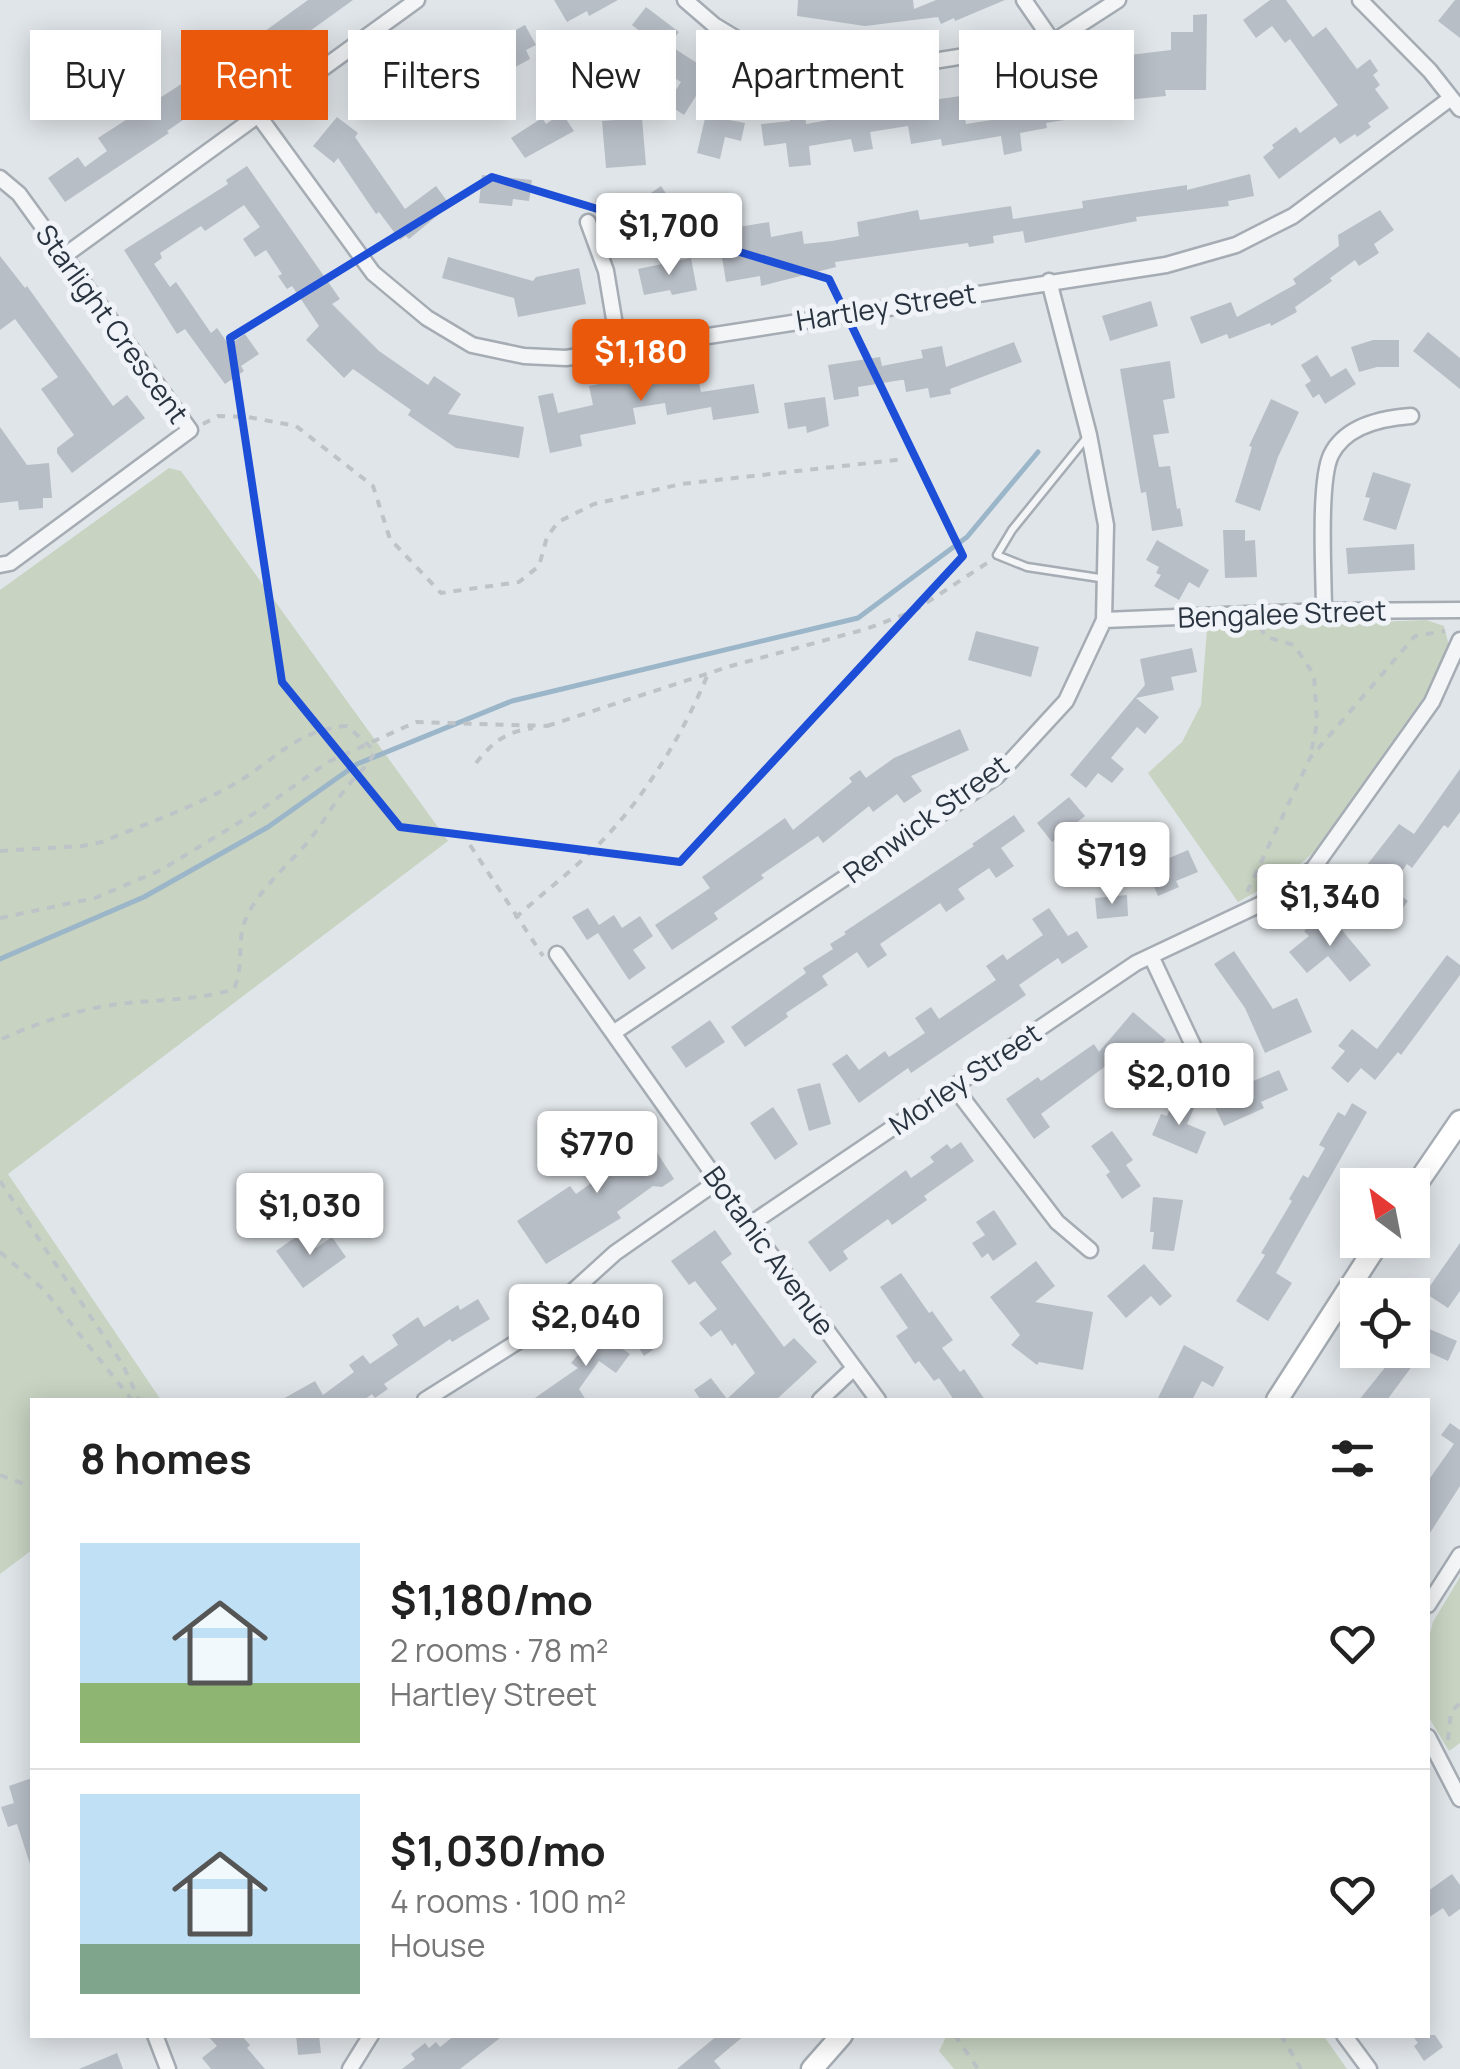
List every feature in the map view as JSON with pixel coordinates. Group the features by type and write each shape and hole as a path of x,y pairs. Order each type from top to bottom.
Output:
{"main road":[{"path":"1428,1168 1460,1122"},
{"path":"1279,1398 1369,1258"},
{"path":"812,2069 839,2038"}],"street":[{"path":"328,65 418,0"},
{"path":"685,0 714,25 746,44 788,60 837,71 870,71 959,57"},
{"path":"1024,0 1045,30"},
{"path":"1072,30 1118,0"},
{"path":"1368,3 1456,103"},
{"name":"Hartley Street","path":"262,120 373,273 427,318 472,345 524,356 566,358 1166,265 1236,245 1293,216 1456,103"},
{"path":"64,256 251,120"},
{"name":"Starlight Crescent","path":"0,178 19,194 190,430 10,563 0,565"},
{"path":"588,222 606,271 619,349"},
{"name":"Renwick Street","path":"613,1033 997,776 1066,701 1104,620 1106,526 1089,435 1049,281"},
{"path":"1324,611 1324,498 1330,455 1351,434 1382,418 1412,416"},
{"name":"Bengalee Street","path":"1104,620 1460,610"},
{"name":"Morley Street","path":"749,1225 1151,956 1235,918 1313,869 1432,702 1460,640"},
{"name":"Botanic Avenue","path":"557,954 876,1398"},
{"path":"1151,956 1199,1058"},
{"path":"954,1087 1056,1222 1090,1250"},
{"path":"428,1398 517,1342 614,1254 718,1181"},
{"path":"822,1398 854,1368"},
{"path":"1430,1602 1460,1554"},
{"path":"1430,1741 1460,1799"},
{"path":"156,2038 168,2069"},
{"path":"350,2069 368,2038"},
{"path":"1346,2038 1369,2069"}],"lane":[{"path":"1089,435 1012,530 997,555 1026,567 1106,579"}],"path":[{"path":"190,430 218,416 248,416 296,426 372,486 390,539 441,593 519,582 539,566 546,537 558,522 594,504 681,484 905,459"},
{"path":"476,764 494,740 514,730 548,726 914,611 997,555"},
{"path":"1235,918 1310,758 1317,723 1314,675 1294,645 1266,638 1253,614"},
{"path":"1310,758 1415,636 1460,629"},
{"path":"516,918 598,844 626,812 688,720 708,674"},
{"path":"0,918 94,898 161,870 328,762 416,722 548,726"},
{"path":"0,851 102,842 235,784 297,739 320,728 347,726 375,750 369,766 349,784 246,917 241,937 242,973 234,989 206,998 116,1004 29,1027 0,1040"},
{"path":"470,845 541,957 557,954"},
{"path":"0,1182 123,1364 135,1398"},
{"path":"0,1252 44,1290 134,1398"},
{"path":"0,1474 30,1486"},
{"path":"956,2038 978,2069"},
{"path":"1283,2038 1301,2069"}],"highlighted area":[{"path":"492,177 829,279 963,556 680,862 400,827 282,682 230,338"}],"green space":[{"path":"169,468 181,471 448,841 8,1174 160,1398 30,1398 30,1552 0,1574 0,590"},
{"path":"1426,620 1444,626 1449,646 1443,670 1313,853 1291,872 1238,902 1148,773 1182,742 1201,705 1207,629"},
{"path":"1460,1577 1460,1743 1449,1751 1430,1719 1433,1622"},
{"path":"946,2038 1325,2038 1347,2069 954,2069 939,2051"}],"building":[{"path":"308,0 353,0 311,30 267,30"},
{"path":"554,0 618,0 589,16 587,11 567,22"},
{"path":"798,0 913,0 914,9 936,0 1005,0 941,24 938,17 865,26 797,16"},
{"path":"1270,0 1286,0 1313,37 1326,27 1357,69 1370,59 1378,71 1373,75 1380,85 1375,89 1389,108 1357,137 1355,134 1340,144 1335,137 1279,179 1263,157 1274,148 1272,145 1296,127 1300,133 1338,105 1290,39 1285,43 1272,26 1256,38 1243,20"},
{"path":"1455,0 1460,0 1460,38 1438,21"},
{"path":"646,7 679,32 676,36 676,30 638,30 632,25"},
{"path":"1207,14 1206,90 1165,90 1166,96 1134,99 1134,54 1171,50 1171,32 1193,32 1193,15"},
{"path":"525,25 536,45 526,50 530,59 516,67 516,30"},
{"path":"676,50 696,62 696,96 684,115 676,110 676,90 681,82 676,79"},
{"path":"181,84 183,120 65,202 48,178 78,157 85,167 107,151 98,138 126,120 161,120 161,97"},
{"path":"959,96 959,120 965,120 966,124 1065,120 1020,133 1022,151 1004,155 1001,136 942,146 941,139 911,144 908,126 870,132 873,149 854,152 851,139 809,146 811,165 789,167 786,143 764,146 761,124 790,120 806,120 806,124 828,120 939,120 939,99"},
{"path":"337,117 358,133 355,137 405,209 436,186 450,205 409,239 406,236 400,240 379,212 376,214 338,158 334,163 313,146"},
{"path":"539,120 546,124 567,120 574,131 525,158 511,138"},
{"path":"642,120 646,165 606,168 602,121"},
{"path":"705,120 745,123 741,141 725,137 720,159 697,153"},
{"path":"247,166 340,299 332,304 379,351 428,385 434,376 461,394 448,414 524,427 519,458 456,448 408,415 411,410 353,369 344,378 306,340 319,326 292,286 287,289 266,250 255,257 243,239 260,227 244,205 205,231 201,226 160,253 162,258 154,264 170,287 176,282 211,333 217,328 229,345 245,334 259,354 225,384 185,329 177,334 124,250 228,184 226,180"},
{"path":"1250,174 1254,196 1228,201 1229,206 1136,217 1137,221 1025,243 1023,231 993,236 994,243 969,247 968,243 835,262 836,267 761,286 760,276 726,282 721,251 742,247 739,227 769,222 771,237 802,231 804,244 859,236 857,222 918,210 920,220 1011,206 1013,219 1083,208 1082,201 1187,185 1187,190"},
{"path":"482,175 532,180 529,201 513,199 512,206 479,203"},
{"path":"661,186 686,231 665,245 639,201"},
{"path":"1380,210 1394,230 1374,244 1379,253 1359,266 1355,260 1295,307 1297,312 1271,326 1270,323 1229,339 1227,334 1201,344 1190,317 1231,302 1237,317 1296,284 1293,279 1339,246 1338,235"},
{"path":"0,256 27,286 113,406 127,395 145,418 72,473 57,448 74,435 41,389 58,377 15,319 0,330"},
{"path":"448,257 533,281 536,277 579,268 586,304 518,317 514,298 442,278"},
{"path":"691,258 697,290 644,295 638,269"},
{"path":"1151,301 1158,326 1110,341 1102,316"},
{"path":"1428,332 1460,358 1460,389 1413,351"},
{"path":"1373,340 1399,340 1399,367 1359,372 1351,347"},
{"path":"1014,342 1022,362 950,389 951,394 930,398 928,388 906,392 901,380 858,387 859,396 834,400 828,365 880,357 882,366 923,358 921,350 942,346 946,367"},
{"path":"1317,355 1331,377 1346,368 1356,384 1325,404 1319,394 1313,398 1305,385 1311,381 1301,365"},
{"path":"1170,361 1175,398 1163,400 1169,433 1153,435 1159,467 1170,466 1183,526 1152,531 1146,492 1141,493 1120,369"},
{"path":"682,362 685,380 698,378 701,392 754,384 759,413 713,420 711,407 667,415 665,403 633,408 636,424 580,435 582,446 550,453 538,396 553,393 558,413 593,405 589,386 651,374 649,368"},
{"path":"825,397 829,426 807,433 806,426 788,429 784,403"},
{"path":"1271,399 1299,412 1278,457 1260,511 1235,502 1252,447 1249,446"},
{"path":"0,427 27,465 49,463 52,498 43,498 43,508 19,510 18,501 0,503"},
{"path":"1373,472 1411,484 1396,530 1363,520"},
{"path":"1223,530 1245,530 1245,541 1255,540 1257,577 1225,578"},
{"path":"1157,540 1209,570 1199,588 1189,582 1179,600 1154,586 1161,575 1156,573 1159,567 1146,560"},
{"path":"1414,544 1415,570 1348,574 1346,548"},
{"path":"976,631 1039,647 1031,677 968,660"},
{"path":"1192,648 1197,672 1171,677 1174,690 1136,698 1159,717 1145,734 1137,727 1111,758 1124,769 1112,783 1098,773 1086,788 1070,775 1145,685 1140,659"},
{"path":"960,729 969,750 911,776 922,791 904,803 897,794 873,812 869,806 823,843 818,836 761,875 764,878 714,913 718,919 672,950 655,925 710,888 702,877 785,818 793,830 852,782 849,778 860,770 866,778 894,758"},
{"path":"1460,769 1460,812 1448,828 1444,825 1412,868 1407,864 1390,888 1408,901 1394,920 1349,888 1399,824 1414,834"},
{"path":"1069,797 1085,816 1052,842 1037,823"},
{"path":"1014,815 1025,831 1001,848 1014,866 996,878 989,868 958,889 965,899 946,912 940,903 880,944 887,955 868,968 857,952 822,976 828,985 745,1047 731,1027 806,973 803,968 833,949 830,944 844,932"},
{"path":"1188,850 1198,872 1176,881 1179,887 1158,896 1146,868"},
{"path":"1127,895 1128,916 1097,919 1095,898"},
{"path":"588,908 599,925 614,915 622,928 640,916 653,936 633,950 646,968 629,980 598,933 587,940 572,917"},
{"path":"1049,908 1068,936 1077,931 1088,947 1062,964 1058,958 1019,985 1026,995 911,1073 908,1068 859,1103 832,1064 847,1054 859,1070 885,1051 889,1057 925,1033 915,1018 931,1007 939,1019 996,980 986,966 1003,954 1007,960 1043,935 1032,919"},
{"path":"1327,912 1371,965 1350,982 1328,956 1307,973 1289,952 1309,936 1304,931"},
{"path":"1234,951 1273,1009 1297,998 1312,1032 1265,1053 1245,1008 1214,964"},
{"path":"1447,955 1460,965 1460,975 1401,1055 1398,1052 1375,1080 1361,1068 1348,1083 1331,1068 1345,1051 1338,1046 1352,1029 1377,1049"},
{"path":"1133,1012 1166,1040 1158,1048 1168,1056 1156,1070 1130,1048 1041,1114 1050,1127 1034,1139 1006,1099 1038,1077 1041,1081 1094,1044 1099,1052"},
{"path":"710,1020 725,1042 686,1068 671,1047"},
{"path":"1279,1070 1288,1090 1261,1102 1264,1108 1224,1126 1211,1099"},
{"path":"820,1083 831,1124 809,1131 797,1089"},
{"path":"1174,1099 1194,1108 1187,1124 1206,1132 1197,1154 1152,1135 1161,1114 1167,1116"},
{"path":"1352,1103 1367,1112 1276,1273 1292,1283 1268,1321 1236,1301 1265,1255 1261,1253 1292,1201 1289,1199 1303,1175 1308,1178 1325,1148 1319,1145 1338,1112 1345,1116"},
{"path":"773,1107 798,1144 775,1160 750,1123"},
{"path":"638,1123 674,1179 662,1187 653,1186 617,1212 621,1218 546,1264 517,1221 570,1186 576,1194 608,1171 598,1156 605,1150 602,1147"},
{"path":"1112,1131 1133,1160 1126,1165 1141,1186 1122,1199 1106,1175 1110,1172 1091,1146"},
{"path":"961,1142 974,1161 924,1196 927,1200 892,1225 888,1219 843,1251 848,1259 830,1272 808,1242 906,1170 911,1178 934,1162 930,1157 947,1144 951,1149"},
{"path":"1153,1197 1183,1200 1174,1251 1152,1249"},
{"path":"994,1210 1017,1244 993,1261 988,1253 982,1258 972,1243 985,1235 976,1222"},
{"path":"715,1230 732,1254 721,1262 784,1347 794,1338 817,1362 778,1398 728,1398 755,1373 721,1330 711,1337 699,1323 717,1309 695,1281 689,1285 671,1261"},
{"path":"304,1231 316,1248 332,1237 346,1257 303,1288 276,1251"},
{"path":"1460,1243 1460,1291 1448,1308 1430,1296 1430,1286"},
{"path":"1036,1261 1055,1286 1035,1302 1093,1312 1083,1370 1039,1362 1037,1365 1011,1345 1020,1335 990,1297"},
{"path":"1144,1264 1172,1296 1160,1306 1151,1296 1126,1318 1107,1296"},
{"path":"901,1273 953,1340 942,1348 960,1372 964,1369 984,1398 953,1398 939,1378 934,1381 919,1361 915,1364 896,1336 908,1328 880,1287"},
{"path":"646,1285 659,1304 642,1316 661,1344 644,1356 612,1308"},
{"path":"478,1299 490,1319 452,1342 450,1339 384,1384 388,1389 375,1398 372,1394 367,1398 285,1398 315,1381 323,1395 354,1372 349,1365 363,1355 370,1364 398,1345 392,1335 418,1317 424,1327 458,1305 460,1310"},
{"path":"1430,1329 1457,1341 1448,1361 1430,1353"},
{"path":"598,1332 630,1354 616,1373 599,1361 579,1389 585,1398 535,1398 578,1368 571,1363"},
{"path":"1184,1345 1224,1367 1213,1387 1202,1381 1193,1398 1158,1398"},
{"path":"1385,1368 1411,1368 1388,1398 1361,1398"},
{"path":"711,1378 726,1398 700,1398 694,1390"},
{"path":"1450,1423 1460,1430 1460,1486 1430,1533 1430,1478 1454,1444 1441,1435"},
{"path":"30,1779 30,1864 17,1824 8,1827 1,1807 14,1803 9,1786"},
{"path":"1452,1874 1460,1885 1460,1909 1449,1917 1443,1908 1430,1917 1430,1890"},
{"path":"1435,2035 1443,2047 1424,2061 1414,2046 1418,2043 1414,2038"},
{"path":"210,2038 244,2038 265,2069 211,2069 202,2058 217,2046"},
{"path":"296,2038 319,2038 321,2053 298,2055"},
{"path":"451,2038 500,2038 460,2069 402,2069 415,2059 411,2054 425,2043 429,2048 436,2042 440,2047"},
{"path":"714,2038 741,2038 714,2061 721,2069 677,2069"},
{"path":"117,2053 123,2069 79,2069"}],"waterway":[{"path":"0,959 144,897 268,827 357,764 512,701 858,618 967,537 1038,452"}]}
